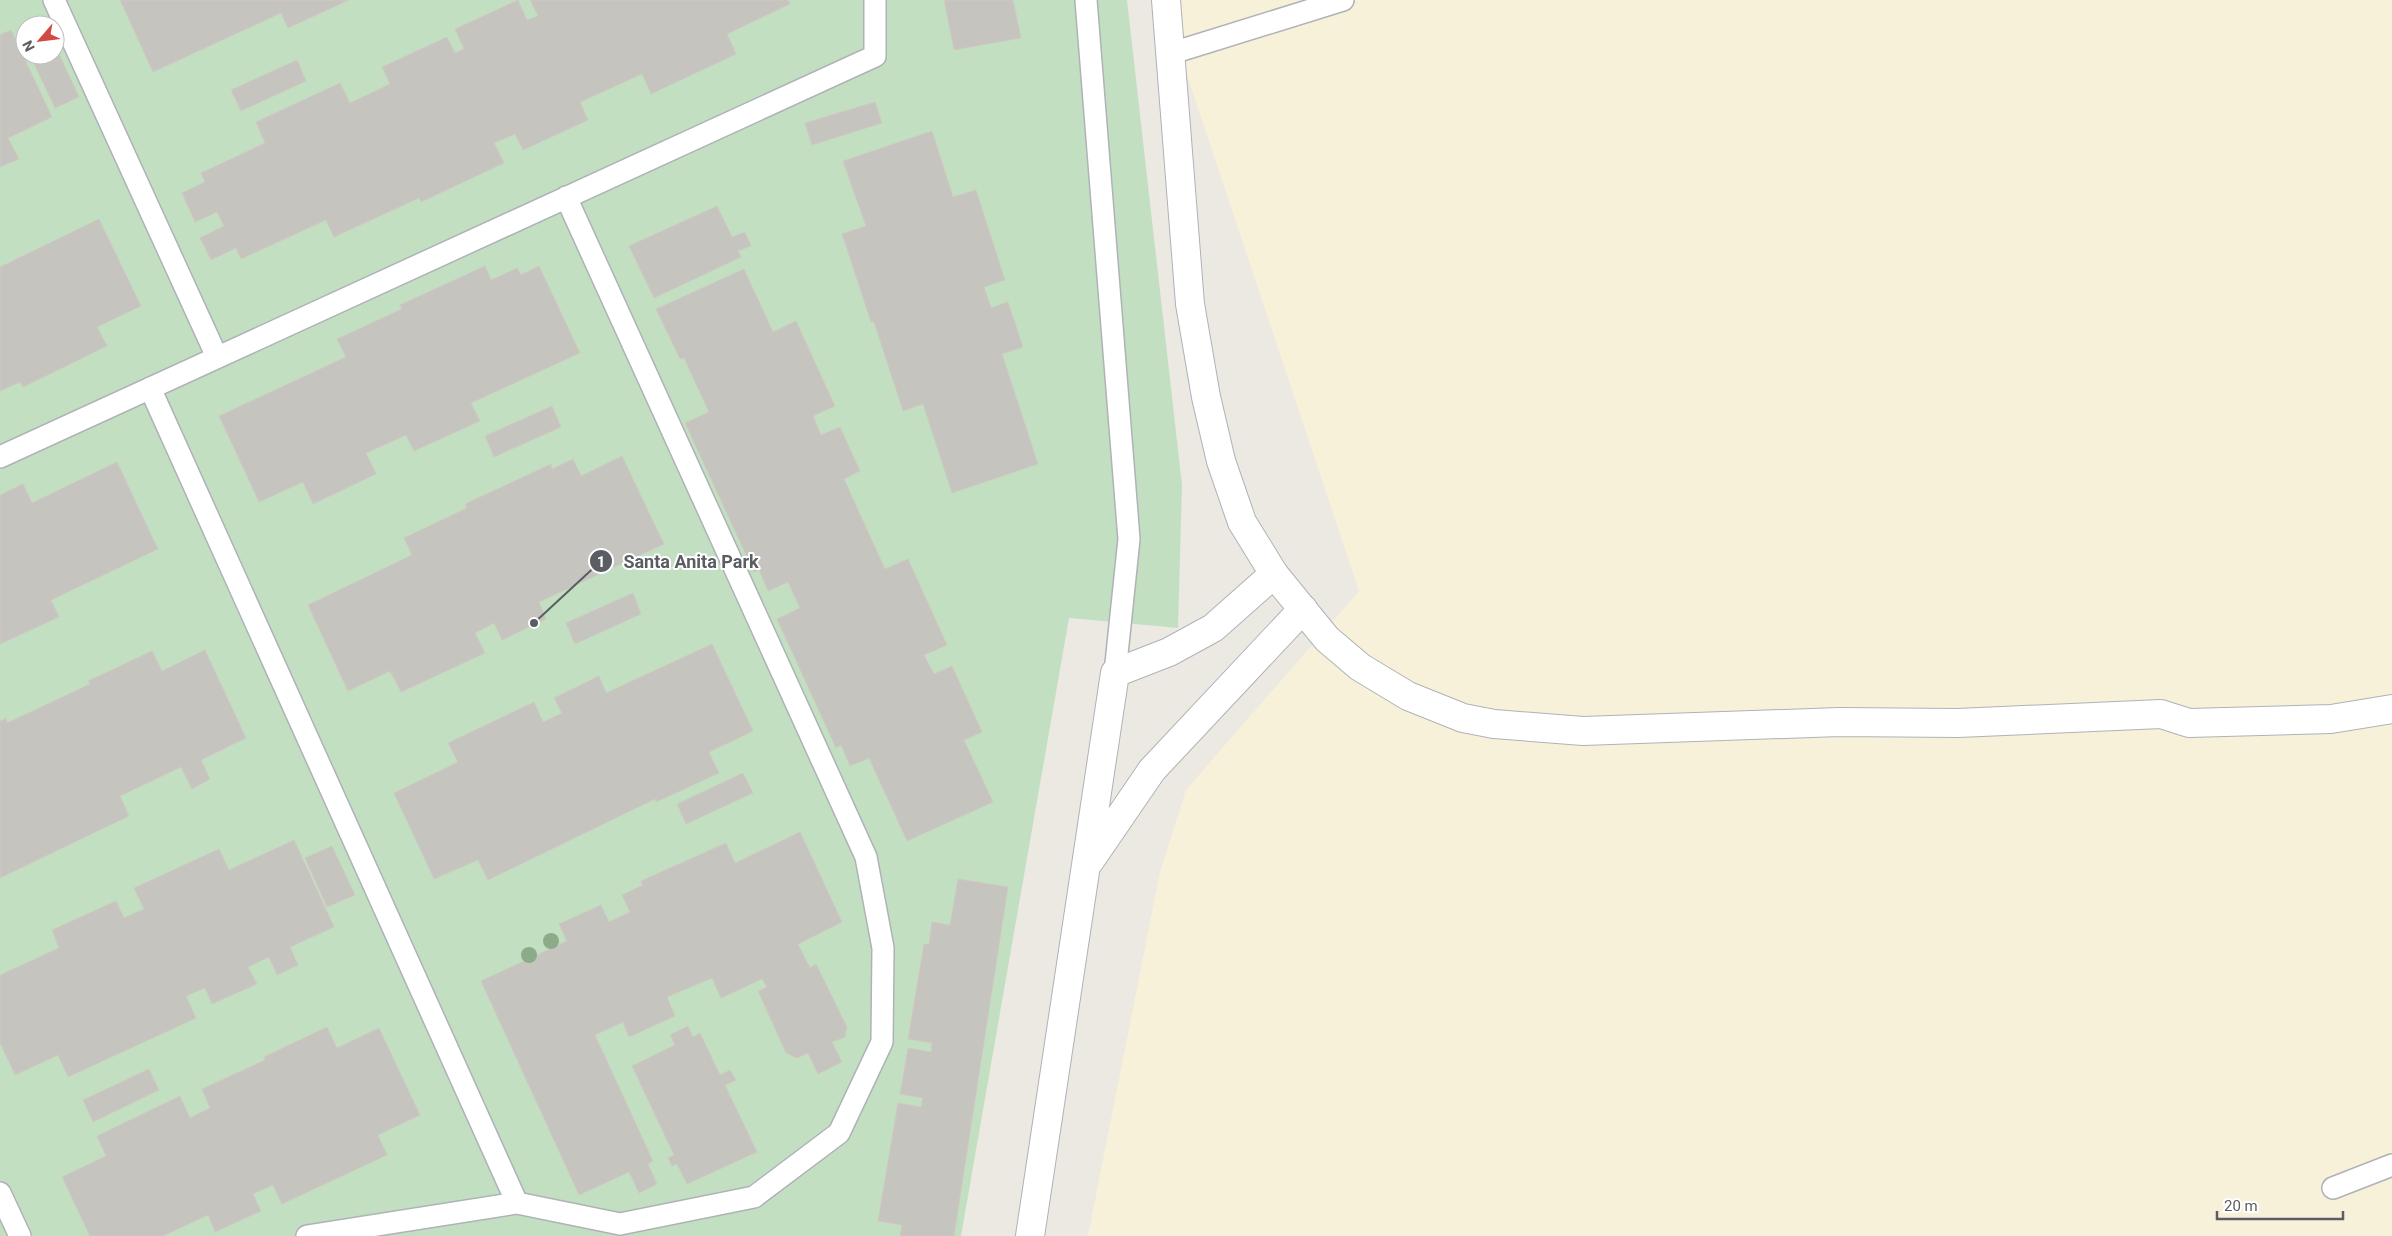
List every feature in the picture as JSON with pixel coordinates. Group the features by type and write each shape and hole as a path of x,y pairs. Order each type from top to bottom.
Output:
{"street":[{"path":"1166,0 1190,304 1206,397 1221,461 1242,522 1274,574 1327,638 1360,666 1408,696 1463,718 1494,724 1583,731 1840,722 1958,723 2161,714 2190,723 2331,719 2392,709"},
{"path":"1030,1236 1115,673 1169,652 1213,628 1274,574"},
{"path":"1085,867 1152,770 1304,609"}],"lane":[{"path":"54,0 217,358"},
{"path":"0,457 875,56 875,0"},
{"path":"1086,0 1129,539 1115,673"},
{"path":"1169,54 1343,0"},
{"path":"307,1236 517,1202 620,1224 754,1197 839,1132 882,1042 883,948 866,857 566,197"},
{"path":"150,388 517,1202"},
{"path":"2333,1188 2392,1165"},
{"path":"0,1193 20,1236"}],"shaded area":[{"path":"1171,0 2392,0 2392,1236 1088,1236 1160,872 1186,790 1359,591 1175,39"}],"green space":[{"path":"0,0 1127,0 1182,485 1178,628 1069,618 961,1236 0,1236"}],"building":[{"path":"120,0 349,0 288,28 281,13 153,72"},
{"path":"518,0 527,20 538,16 530,0 788,0 790,4 727,34 736,54 651,94 642,74 580,102 588,120 523,150 515,134 494,143 504,163 421,202 419,198 334,237 326,220 241,259 236,248 211,260 200,238 224,226 217,212 195,222 182,193 205,182 201,173 265,143 256,122 340,83 350,103 390,84 382,67 447,37 455,53 464,49 455,29"},
{"path":"944,0 1013,0 1021,38 954,50"},
{"path":"11,30 15,38 15,65 27,65 52,117 8,138 19,159 0,167 0,35"},
{"path":"297,60 306,81 241,111 231,90"},
{"path":"35,65 64,65 79,97 55,108"},
{"path":"875,102 882,123 812,145 805,123"},
{"path":"932,131 953,197 976,190 1005,280 984,287 991,308 1008,302 1023,347 1002,354 1038,464 952,493 923,404 903,411 874,322 871,322 842,234 866,226 843,161"},
{"path":"717,206 732,237 745,232 751,246 738,251 741,257 654,298 629,246"},
{"path":"99,219 141,306 97,327 107,346 23,387 20,382 0,391 0,267"},
{"path":"485,266 491,280 517,268 521,275 539,266 580,353 471,403 480,421 414,451 406,435 366,453 376,474 313,504 303,482 259,502 219,416 346,357 337,339 402,309 400,305"},
{"path":"744,269 773,332 796,321 835,406 813,416 821,435 840,427 860,471 844,479 885,569 908,559 947,645 924,655 934,674 952,666 982,732 964,740 993,802 907,841 869,758 850,766 841,745 836,748 777,619 800,608 788,582 768,591 759,570 754,572 685,423 709,412 684,358 680,359 656,309"},
{"path":"552,406 561,427 494,457 485,436"},
{"path":"622,456 664,544 539,602 546,619 502,640 494,623 475,633 485,653 401,692 390,671 348,691 308,605 412,555 404,538 467,508 465,504 551,464 552,469 573,459 581,476"},
{"path":"117,462 158,549 51,600 59,617 0,644 0,495 23,484 32,503"},
{"path":"633,593 641,614 575,644 566,623"},
{"path":"712,644 753,731 709,752 719,773 656,802 655,799 488,880 478,860 434,879 394,793 458,762 448,743 534,702 543,722 562,713 554,698 599,676 606,693"},
{"path":"205,650 246,738 201,760 210,779 192,789 181,767 120,796 129,816 0,878 0,721 6,718 7,723 90,684 88,681 152,651 162,671"},
{"path":"743,773 753,793 686,824 677,804"},
{"path":"800,832 842,922 798,944 810,968 816,964 847,1027 845,1037 832,1042 842,1062 818,1074 808,1053 797,1058 786,1053 758,991 767,987 762,979 721,998 712,978 667,997 675,1016 629,1037 623,1022 595,1035 653,1161 648,1164 657,1184 639,1193 629,1172 579,1195 481,981 567,941 559,924 601,905 609,922 630,912 622,895 643,885 641,881 726,843 735,863"},
{"path":"294,840 334,927 290,947 298,965 277,975 269,957 248,967 257,984 212,1004 205,988 186,996 196,1018 68,1077 58,1055 15,1075 0,1043 0,975 59,948 52,930 116,901 124,918 144,909 134,888 219,849 229,870"},
{"path":"332,846 355,895 327,907 305,858"},
{"path":"958,879 1008,887 954,1236 900,1236 902,1225 878,1221 898,1103 921,1107 923,1098 900,1094 908,1048 931,1052 932,1043 908,1039 924,944 929,944 932,922 950,925"},
{"path":"688,1026 693,1037 700,1033 720,1075 730,1070 736,1080 725,1085 757,1152 687,1184 677,1164 672,1166 668,1158 674,1155 632,1066 675,1045 670,1035"},
{"path":"327,1027 337,1048 379,1028 420,1115 378,1135 387,1155 282,1204 273,1185 253,1194 261,1211 215,1232 208,1215 163,1236 90,1236 62,1177 106,1156 97,1136 180,1096 190,1118 210,1108 202,1089 265,1060 264,1057"},
{"path":"149,1069 159,1090 93,1122 83,1100"}],"place":[{"name":"Santa Anita Park","path":"534,623"}]}
